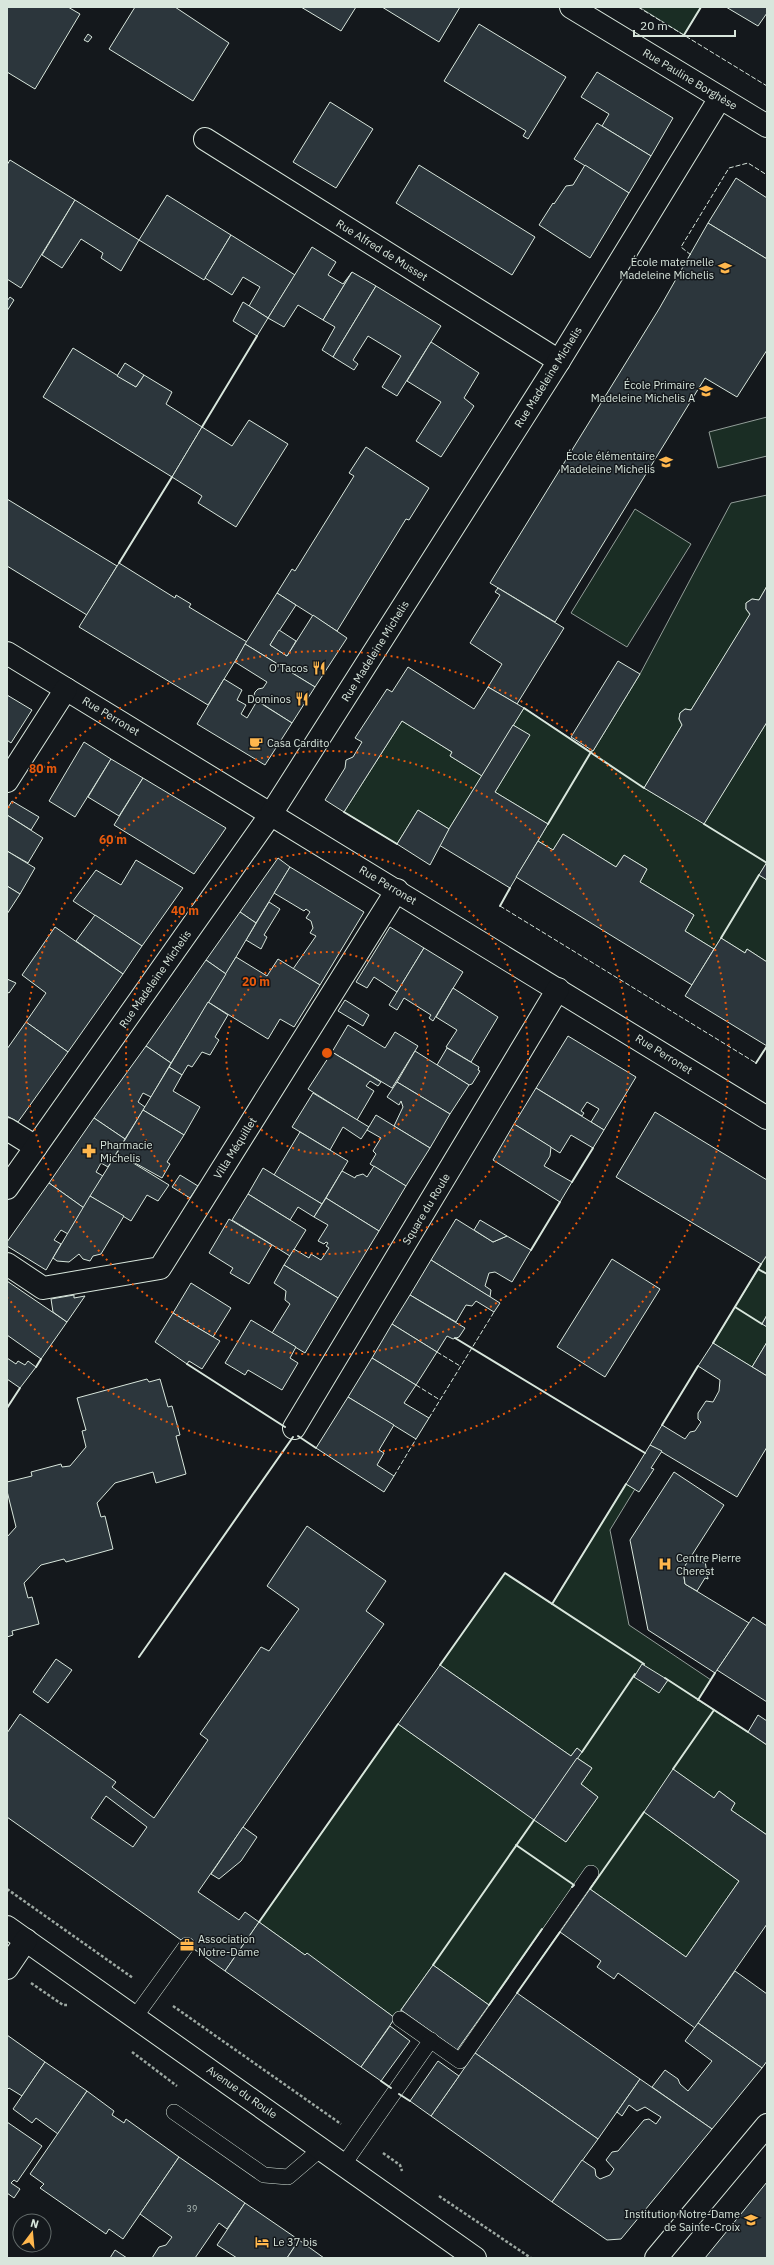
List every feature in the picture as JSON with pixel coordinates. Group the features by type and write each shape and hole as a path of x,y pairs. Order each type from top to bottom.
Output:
{"street":[{"name":"Rue Pauline Borghèse","path":"571,7 767,126"},
{"name":"Rue Madeleine Michelis","path":"7,1188 271,814 559,361 720,98"},
{"name":"Rue Alfred de Musset","path":"205,139 559,361"},
{"name":"Rue Perronet","path":"7,653 767,1118"},
{"path":"7,781 66,689"},
{"name":"Villa Méquillet","path":"7,1264 43,1288 160,1268 396,890"},
{"name":"Square du Roule","path":"294,1428 558,989"},
{"path":"7,1130 36,1147"},
{"name":"Avenue du Roule","path":"7,1927 322,2148 475,2258"},
{"path":"7,1968 26,1940"},
{"path":"656,2258 767,2125"}],"lane":[{"path":"400,2018 460,2061 591,1872"},
{"path":"135,2017 187,1945"},
{"path":"344,2164 430,2040"},
{"path":"174,2112 264,2175 288,2177 322,2148"}],"path":[{"path":"7,1889 400,2165 404,2175"},
{"path":"435,2196 442,2196 531,2258"}],"green space":[{"path":"639,7 701,7 684,35"},
{"path":"767,417 767,456 718,468 709,432"},
{"path":"767,495 767,586 759,600 752,599 746,603 746,609 750,615 691,710 685,709 680,713 679,719 682,725 644,788 704,823 767,722 767,862 759,875 767,880 767,962 747,949 745,953 721,938 714,949 685,931 694,915 640,882 647,869 624,855 616,867 563,834 553,850 538,841 548,824 495,792 529,735 513,725 524,708 591,752 593,751 640,674 731,503"},
{"path":"635,509 691,544 627,647 571,613"},
{"path":"402,721 452,752 450,756 482,776 449,829 418,810 397,844 344,812"},
{"path":"767,1255 767,1315 762,1323 767,1327 767,1342 752,1367 713,1343"},
{"path":"626,1484 635,1489 610,1530 629,1625 711,1680 698,1700 767,1745 767,1835 731,1810 735,1803 719,1791 714,1798 674,1770 644,1812 739,1881 686,1957 590,1889 587,1893 574,1885 489,2005 433,1965 395,2018 307,1954 305,1955 259,1922 398,1724 566,1842 598,1797 581,1784 592,1768 577,1758 582,1752 577,1748 571,1756 440,1665 505,1573 552,1604"}],"building":[{"path":"7,7 68,7 80,14 35,89 7,72"},
{"path":"135,7 175,7 229,43 193,101 109,49"},
{"path":"301,7 356,7 341,31"},
{"path":"382,7 460,7 439,42"},
{"path":"726,7 767,7 767,13 758,26"},
{"path":"479,24 566,77 528,139 523,136 526,131 444,81"},
{"path":"88,34 92,37 88,42 84,40"},
{"path":"597,72 673,118 651,156 602,126 609,114 581,97"},
{"path":"330,102 373,129 336,188 293,162"},
{"path":"597,123 651,156 629,193 574,159"},
{"path":"10,160 75,200 21,288 7,279 7,165"},
{"path":"419,165 535,237 512,275 396,203"},
{"path":"585,165 629,193 590,258 539,225 566,186 573,185"},
{"path":"736,178 767,198 767,259 708,223"},
{"path":"167,195 231,235 204,280 139,240"},
{"path":"75,200 139,240 121,271 101,258 103,253 81,239 62,268 42,255"},
{"path":"708,223 767,259 767,350 737,397 705,378 555,622 490,583 659,309"},
{"path":"231,235 295,275 268,318 249,306 260,287 243,277 232,295 205,278"},
{"path":"312,247 336,262 328,275 343,284 352,272 323,320 298,305 284,327 268,318"},
{"path":"352,272 376,286 333,357 322,350 335,327 323,320"},
{"path":"376,286 441,326 397,396 382,387 401,356 368,336 353,360 358,364 354,370 333,357"},
{"path":"10,297 14,300 7,311 7,301"},
{"path":"243,302 268,318 257,336 233,321"},
{"path":"431,342 479,373 464,398 474,406 441,457 416,441 441,402 407,381"},
{"path":"73,348 136,387 144,375 172,392 166,404 202,427 172,477 43,397"},
{"path":"125,363 144,375 136,387 117,376"},
{"path":"249,420 288,444 236,527 198,503 202,496 172,477 202,427 232,446"},
{"path":"366,447 429,488 409,520 406,519 337,631 277,593 292,569 295,571 354,476 349,473"},
{"path":"7,499 117,566 87,615 7,566"},
{"path":"119,563 175,598 176,595 191,604 189,607 247,642 208,705 79,627"},
{"path":"767,586 767,722 704,824 644,788 682,725 679,719 680,713 685,709 691,710 750,614 746,609 746,603 752,599 759,600"},
{"path":"498,588 564,628 517,704 488,687 502,664 470,643 500,595 495,592"},
{"path":"277,593 296,605 270,645 287,656 313,615 347,638 315,687 245,644"},
{"path":"279,630 296,641 287,656 270,645"},
{"path":"245,644 315,687 292,723 253,698 255,692 258,689 263,688 267,682 235,662"},
{"path":"618,661 640,674 593,751 571,737"},
{"path":"408,667 474,709 488,687 524,708 482,776 450,756 452,752 402,721 344,812 325,800 345,768 346,760 353,757 362,742 355,738 387,689 392,692"},
{"path":"224,679 242,690 237,700 246,705 241,714 247,718 257,701 292,723 265,765 197,724"},
{"path":"7,695 32,710 11,743 7,740"},
{"path":"513,725 530,735 495,792 548,824 510,888 439,845"},
{"path":"84,742 111,759 75,817 49,801"},
{"path":"111,759 143,778 119,816 88,797"},
{"path":"143,778 226,828 194,874 114,825"},
{"path":"12,801 39,817 31,830 7,815 7,809"},
{"path":"418,810 449,829 430,865 397,844"},
{"path":"7,815 43,838 28,863 7,851"},
{"path":"563,834 616,867 624,855 647,869 640,882 694,915 685,931 714,949 692,985 516,877 538,841 553,850"},
{"path":"7,851 35,868 20,894 7,886"},
{"path":"278,858 290,867 256,923 240,912"},
{"path":"136,860 183,888 142,946 73,901 96,870 121,885"},
{"path":"767,862 767,880 759,875"},
{"path":"290,867 364,912 320,985 293,969 316,936 310,933 313,928 311,921 306,918 310,912 306,909 304,911 274,893"},
{"path":"7,886 20,894 7,914"},
{"path":"269,902 280,909 264,935 267,937 261,949 246,940"},
{"path":"240,912 256,923 226,974 206,960"},
{"path":"95,915 142,946 123,974 76,941"},
{"path":"55,927 123,974 68,1052 26,1022 46,993 22,975"},
{"path":"390,927 424,948 397,992 374,977 367,988 356,982"},
{"path":"721,938 745,953 747,949 767,962 767,1046 685,996"},
{"path":"424,948 463,972 433,1021 429,1018 431,1015 404,998 397,1010 389,1005"},
{"path":"236,957 267,976 278,959 320,985 294,1027 280,1019 268,1039 208,1002"},
{"path":"206,960 226,974 171,1063 146,1046"},
{"path":"7,979 16,983 9,993 7,992"},
{"path":"453,988 498,1017 471,1062 446,1047 457,1030 436,1017"},
{"path":"345,1000 369,1015 363,1026 338,1011"},
{"path":"208,1002 228,1015 215,1037 219,1040 210,1055 202,1052 192,1067 188,1065 182,1075 169,1067"},
{"path":"26,1022 68,1052 18,1122 7,1116 7,1049"},
{"path":"348,1025 385,1048 395,1032 418,1046 392,1088 332,1052"},
{"path":"568,1036 636,1077 604,1130 591,1122 599,1109 587,1102 581,1111 584,1113 582,1116 536,1088"},
{"path":"146,1046 171,1063 151,1097 143,1093 138,1102 145,1107 125,1139 94,1118"},
{"path":"447,1048 479,1067 478,1070 480,1071 472,1084 469,1085 437,1065"},
{"path":"415,1051 469,1085 450,1114 397,1082"},
{"path":"332,1052 381,1082 378,1086 370,1081 366,1086 374,1091 357,1120 308,1089"},
{"path":"169,1067 182,1075 173,1091 200,1107 184,1135 143,1110"},
{"path":"397,1082 450,1114 430,1148 394,1126 403,1107 401,1101 399,1105 387,1097"},
{"path":"536,1088 604,1130 593,1148 571,1135 560,1153 514,1124"},
{"path":"313,1093 369,1127 361,1139 343,1127 330,1150 292,1127"},
{"path":"143,1110 184,1135 167,1162 170,1164 162,1178 117,1153"},
{"path":"655,1112 767,1180 767,1255 761,1264 616,1177"},
{"path":"376,1115 430,1148 406,1186 370,1164 376,1154 373,1151 381,1138 367,1130"},
{"path":"94,1118 125,1139 108,1167 101,1163 96,1172 103,1176 84,1208 49,1183"},
{"path":"514,1124 551,1147 550,1156 544,1166 572,1182 560,1202 493,1160"},
{"path":"300,1132 348,1161 322,1204 274,1175"},
{"path":"117,1153 169,1185 158,1201 147,1195 131,1221 90,1196"},
{"path":"374,1166 406,1186 379,1231 326,1198 342,1171 355,1178 356,1176 363,1174 367,1177"},
{"path":"263,1168 322,1204 314,1217 298,1207 290,1220 248,1194"},
{"path":"180,1175 198,1186 190,1198 172,1187"},
{"path":"49,1183 84,1208 68,1234 61,1230 54,1240 61,1244 46,1270 7,1246 7,1242"},
{"path":"248,1194 306,1230 290,1256 232,1220"},
{"path":"90,1196 124,1216 101,1254 93,1256 90,1261 83,1259 79,1254 69,1262 57,1261 53,1258"},
{"path":"326,1198 379,1231 338,1298 284,1265 294,1249 309,1258 311,1254 321,1260 329,1248 326,1246 328,1243 326,1242 324,1244 318,1241 328,1225 314,1217"},
{"path":"229,1219 272,1245 249,1284 230,1273 233,1268 209,1253"},
{"path":"456,1219 493,1242 507,1236 531,1250 512,1282 495,1272 489,1273 485,1286 491,1290 490,1297 431,1260"},
{"path":"480,1220 507,1236 493,1242 474,1230"},
{"path":"612,1259 660,1289 605,1377 557,1347"},
{"path":"431,1260 500,1303 494,1312 476,1301 472,1306 466,1305 456,1322 410,1295"},
{"path":"284,1265 338,1298 305,1353 272,1333 290,1304 285,1300 286,1291 274,1283"},
{"path":"7,1281 67,1322 41,1359 7,1335"},
{"path":"191,1283 231,1308 213,1337 173,1313"},
{"path":"74,1295 74,1298 85,1296 67,1322 53,1312 51,1299"},
{"path":"410,1295 465,1328 459,1337 453,1339 447,1336 437,1352 392,1324"},
{"path":"173,1313 220,1341 202,1369 189,1361 187,1364 155,1342"},
{"path":"767,1315 767,1327 762,1324"},
{"path":"251,1320 296,1347 290,1358 298,1363 282,1390 248,1370 245,1375 225,1363"},
{"path":"392,1324 437,1352 416,1385 372,1358"},
{"path":"767,1342 767,1376 752,1367"},
{"path":"713,1343 767,1376 767,1447 737,1497 650,1445 662,1425 685,1439 690,1432 695,1431 701,1422 698,1419 698,1413 706,1401 713,1402 719,1391 720,1380 698,1366"},
{"path":"7,1358 16,1364 18,1361 25,1365 28,1361 36,1367 20,1388 7,1379"},
{"path":"372,1358 416,1385 404,1403 429,1418 416,1439 348,1397"},
{"path":"147,1379 149,1382 160,1379 168,1407 172,1406 180,1435 176,1436 186,1474 156,1483 153,1472 115,1483 97,1503 101,1517 105,1516 113,1549 66,1562 64,1559 41,1565 24,1583 28,1598 32,1597 39,1624 12,1631 13,1635 7,1637 7,1537 16,1527 7,1491 7,1482 32,1476 31,1472 61,1464 62,1467 70,1466 86,1447 82,1431 86,1430 77,1398"},
{"path":"348,1397 394,1425 379,1450 384,1453 377,1465 394,1476 384,1492 316,1448"},
{"path":"650,1445 662,1451 651,1468 654,1469 639,1492 626,1484"},
{"path":"674,1472 724,1505 683,1569 685,1584 749,1623 715,1673 648,1630 630,1540"},
{"path":"307,1526 386,1581 366,1611 384,1624 198,1892 239,1920 245,1912 259,1922 225,1971 7,1817 7,1733 20,1714 116,1782 112,1787 154,1818 208,1740 200,1734 261,1647 269,1651 299,1609 267,1586","holes":["106,1796 147,1827 133,1847 91,1818"]},
{"path":"692,1555 704,1563 705,1561 708,1579 705,1578 697,1591 685,1584 683,1569"},
{"path":"753,1617 767,1626 767,1702 717,1670"},
{"path":"56,1659 72,1670 48,1703 33,1692"},
{"path":"642,1664 668,1680 659,1693 634,1677"},
{"path":"440,1665 571,1756 577,1748 582,1752 534,1820 398,1724"},
{"path":"758,1715 767,1721 767,1745 748,1732"},
{"path":"577,1758 592,1768 581,1784 598,1797 566,1842 534,1820"},
{"path":"673,1769 714,1798 719,1791 735,1803 731,1810 767,1835 767,1924 695,2028 618,1973 614,1979 597,1967 601,1961 560,1932 590,1889 686,1957 739,1881 644,1812"},
{"path":"243,1827 257,1837 241,1861 219,1879 211,1874"},
{"path":"259,1922 305,1955 307,1953 395,2018 361,2067 225,1971"},
{"path":"433,1965 489,2005 457,2050 401,2010"},
{"path":"735,1971 767,1994 767,2061 762,2068 698,2023"},
{"path":"517,1993 640,2079 598,2139 475,2053"},
{"path":"698,2023 762,2068 712,2129 652,2087 665,2070 678,2079 680,2084 688,2091 712,2061 685,2041"},
{"path":"390,2026 410,2041 381,2081 361,2067"},
{"path":"7,2035 45,2062 22,2096 9,2088 7,2090"},
{"path":"475,2053 598,2139 552,2202 431,2116"},
{"path":"438,2061 459,2076 431,2116 410,2101"},
{"path":"45,2062 87,2091 58,2134 36,2118 32,2123 13,2109"},
{"path":"640,2079 712,2129 621,2239 607,2240 552,2202 582,2160 595,2169 596,2176 600,2179 610,2175 614,2169 606,2160 612,2152 618,2151 644,2120 649,2119 656,2124 661,2117 645,2107 637,2111 629,2105 622,2116 617,2112"},
{"path":"87,2091 114,2111 112,2115 124,2123 126,2119 179,2157 123,2239 109,2229 106,2234 40,2188 44,2184 30,2174"},
{"path":"7,2122 42,2146 17,2182 14,2180 11,2183 20,2189 14,2198 7,2193"},
{"path":"179,2157 245,2203 227,2229 219,2223 195,2258 152,2258 159,2247 166,2245 172,2237 140,2214"},
{"name":"Institution Notre-Dame de Sainte-Croix","path":"767,2182 767,2258 705,2258"},
{"path":"245,2203 299,2240 287,2258 237,2258 217,2245"},
{"path":"299,2240 324,2258 287,2258"},
{"path":"115,2250 127,2258 110,2258"}],"fence":[{"path":"638,7 767,86"},
{"path":"691,255 681,247 729,168 748,163 767,175"},
{"path":"500,906 756,1063"},
{"path":"429,1418 494,1312"},
{"path":"437,1352 460,1366"},
{"path":"416,1385 440,1400"},
{"path":"394,1476 416,1439"}],"wall":[{"path":"684,35 701,7"},
{"path":"202,427 257,336"},
{"path":"119,563 172,477"},
{"path":"524,708 644,788"},
{"path":"548,824 591,752"},
{"path":"344,812 397,844"},
{"path":"704,824 767,863"},
{"path":"721,938 759,875"},
{"path":"500,906 510,888"},
{"path":"756,1063 767,1046"},
{"path":"572,1182 593,1148"},
{"path":"531,1250 560,1202"},
{"path":"713,1343 761,1264"},
{"path":"758,1269 767,1274"},
{"path":"735,1307 762,1324"},
{"path":"455,1338 645,1453"},
{"path":"36,1367 41,1359"},
{"path":"187,1364 285,1427"},
{"path":"662,1425 698,1366"},
{"path":"7,1408 20,1388"},
{"path":"298,1436 316,1448"},
{"path":"139,1657 293,1437"},
{"path":"552,1604 626,1484"},
{"path":"440,1665 505,1573 644,1664"},
{"path":"698,1700 715,1673"},
{"path":"582,1752 635,1674"},
{"path":"665,1678 748,1732"},
{"path":"673,1769 714,1710"},
{"path":"259,1922 398,1724"},
{"path":"590,1889 644,1812"},
{"path":"433,1965 534,1820"},
{"path":"516,1845 574,1885 572,1887"},
{"path":"489,2005 542,1929"},
{"path":"517,1993 560,1932"},
{"path":"381,2081 391,2088"},
{"path":"399,2094 410,2101"}],"place":[{"name":"École maternelle Madeleine Michelis","path":"725,268"},
{"name":"École Primaire Madeleine Michelis A","path":"706,391"},
{"name":"École élémentaire Madeleine Michelis","path":"666,462"},
{"name":"O'Tacos","path":"319,668"},
{"name":"Dominos","path":"302,699"},
{"name":"Casa Cardito","path":"256,743"},
{"name":"Pharmacie Michelis","path":"89,1151"},
{"name":"Centre Pierre Cherest","path":"665,1564"},
{"name":"Association Notre-Dame","path":"187,1945"},
{"name":"Institution Notre-Dame de Sainte-Croix","path":"751,2220"},
{"name":"Le 37 bis","path":"262,2242"}]}
